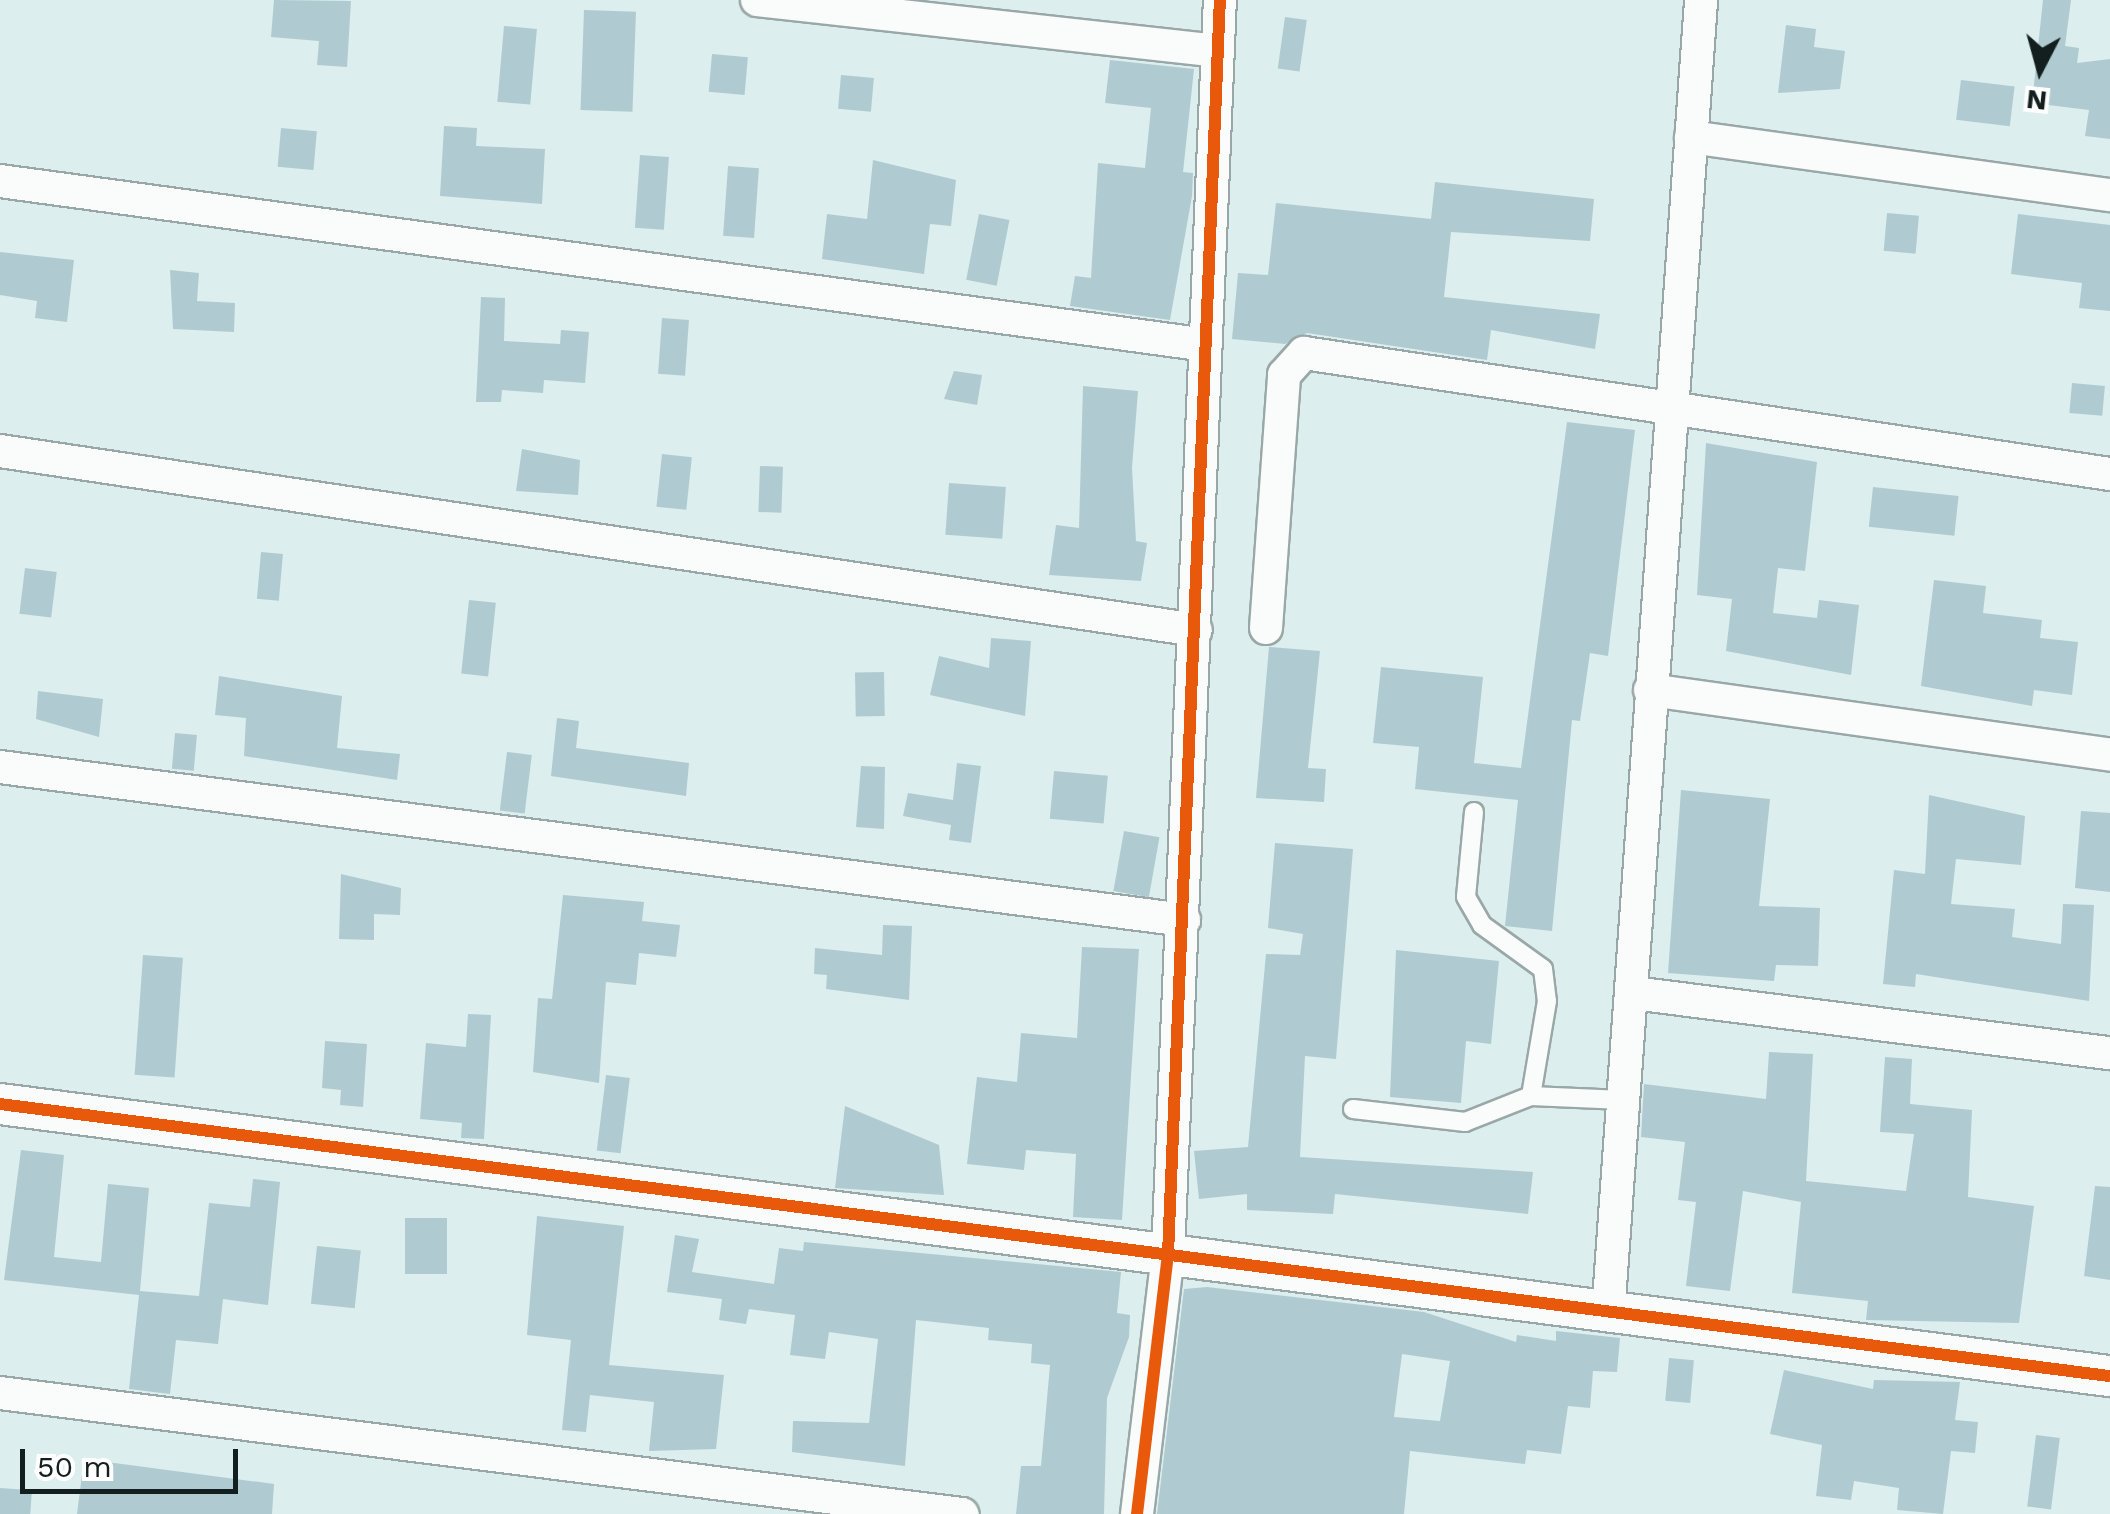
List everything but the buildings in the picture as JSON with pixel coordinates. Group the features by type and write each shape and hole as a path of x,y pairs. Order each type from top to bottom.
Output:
{"street":[{"path":"757,0 1217,51"},
{"path":"1137,1514 1168,1254 1196,630 1200,344 1220,0"},
{"path":"1608,1315 1700,0"},
{"path":"1691,137 2110,195"},
{"path":"0,181 1200,344"},
{"path":"1266,628 1284,375 1295,358 1318,352 1672,410 2110,474"},
{"path":"0,451 1196,630"},
{"path":"1650,690 2110,754"},
{"path":"0,766 1184,920"},
{"path":"1633,993 2110,1053"},
{"path":"0,1104 1168,1254 1608,1315 2110,1376"},
{"path":"0,1394 962,1514"}],"lane":[{"path":"1474,812 1466,897 1482,925 1543,969 1547,1001 1531,1096"},
{"path":"1353,1110 1466,1122 1531,1096 1623,1100"}],"cycle path":[{"path":"1137,1514 1168,1254 1220,0"},
{"path":"0,1104 2110,1376"}]}
